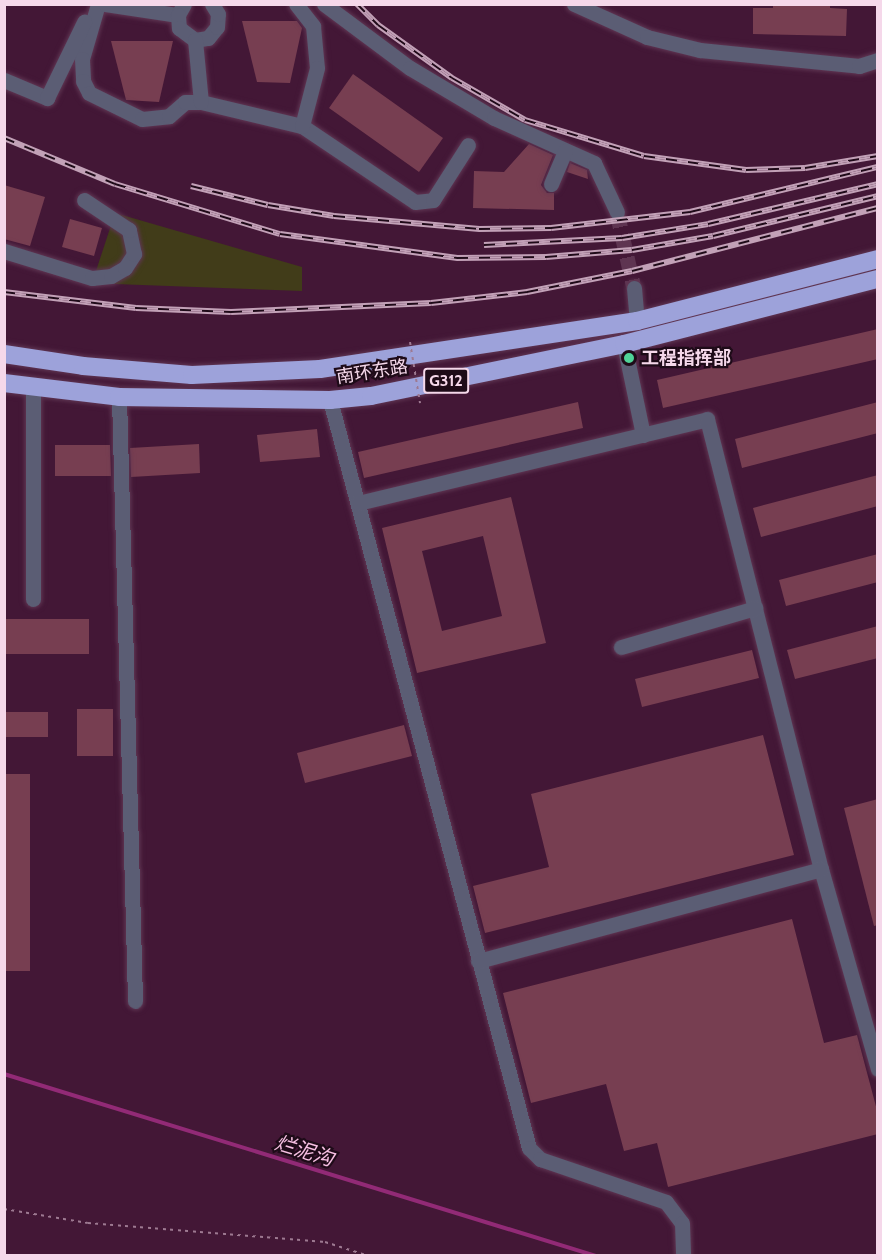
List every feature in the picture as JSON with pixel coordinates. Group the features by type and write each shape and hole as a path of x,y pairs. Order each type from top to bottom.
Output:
{"highway":[{"name":"南环东路","path":"4,354 83,366 192,375 285,371 367,363 637,321 878,259"},
{"name":"南环东路","path":"4,383 119,397 330,400 371,396 624,344 878,279"}],"street":[{"path":"4,80 47,98 83,27 89,4"},
{"path":"98,4 82,59 89,93 142,119 169,116 185,102 201,102 302,126 415,202 433,200 468,145"},
{"path":"105,4 181,10 179,28 195,40 201,102"},
{"path":"296,4 313,26 317,68 302,126"},
{"path":"324,4 410,68 494,118 594,164 617,212"},
{"path":"574,4 647,37 700,51 859,66 878,60"},
{"path":"195,40 214,33 219,8"},
{"path":"551,184 565,151"},
{"path":"4,251 92,278 111,276 125,268 134,254 129,230 84,200"},
{"path":"634,288 637,321"},
{"path":"624,344 643,435"},
{"path":"33,387 33,599"},
{"path":"119,397 135,1001"},
{"path":"330,400 529,1148 540,1159 666,1202 682,1223 683,1256"},
{"path":"358,503 707,419 821,869 878,1068"},
{"path":"621,647 755,608"},
{"path":"478,961 821,869"}],"path":[{"path":"410,342 420,403"},
{"path":"4,1209 88,1223 325,1242 369,1256"}],"shaded area":[{"path":"115,213 302,267 302,291 115,284 94,277"}],"building":[{"path":"773,4 830,4 830,8 847,9 846,36 753,34 753,8 773,8"},
{"path":"242,21 297,21 302,28 290,83 257,82"},
{"path":"111,41 173,41 159,102 126,100"},
{"path":"353,74 443,138 419,172 329,108"},
{"path":"529,144 553,155 541,185 547,193 554,193 554,210 473,208 474,171 504,172"},
{"path":"570,163 587,170 588,179 567,172"},
{"path":"4,185 45,197 30,246 4,239"},
{"path":"70,219 102,228 94,256 62,247"},
{"path":"878,329 878,359 663,408 657,380"},
{"path":"578,402 583,428 364,478 358,452"},
{"path":"878,402 878,433 742,468 735,439"},
{"path":"317,429 320,457 260,462 257,435"},
{"path":"199,444 200,473 131,477 130,448"},
{"path":"55,445 110,445 111,476 55,476"},
{"path":"878,475 878,506 761,537 753,508"},
{"path":"511,497 546,643 417,673 382,528","holes":["483,536 502,616 442,631 422,551"]},
{"path":"878,554 878,582 786,606 779,580"},
{"path":"4,619 89,619 89,654 4,654"},
{"path":"878,626 878,658 795,679 787,650"},
{"path":"752,650 759,678 642,707 635,679"},
{"path":"77,709 113,709 113,756 77,756"},
{"path":"4,712 48,712 48,737 4,737"},
{"path":"404,725 412,756 305,783 297,753"},
{"path":"763,735 794,855 485,933 473,886 549,867 531,794"},
{"path":"4,774 30,774 30,971 4,971"},
{"path":"878,799 878,925 874,926 844,808"},
{"path":"792,919 824,1043 857,1035 878,1114 878,1134 668,1187 657,1143 624,1151 606,1084 531,1103 503,993"}],"waterway":[{"name":"烂泥沟","path":"4,1074 596,1256"}],"tunnel":[{"path":"617,212 634,288"}],"railway":[{"path":"357,4 378,25 452,78 525,120 644,156 746,170 805,168 878,156"},
{"path":"4,138 115,184 280,234 457,258 546,257 632,250 713,236 878,196"},
{"path":"191,186 268,205 334,216 479,229 551,228 690,212 878,167"},
{"path":"484,245 622,238 708,224 878,184"},
{"path":"4,292 136,308 231,312 431,303 527,292 632,271 878,208"}],"place":[{"name":"工程指挥部","path":"629,358"}]}
